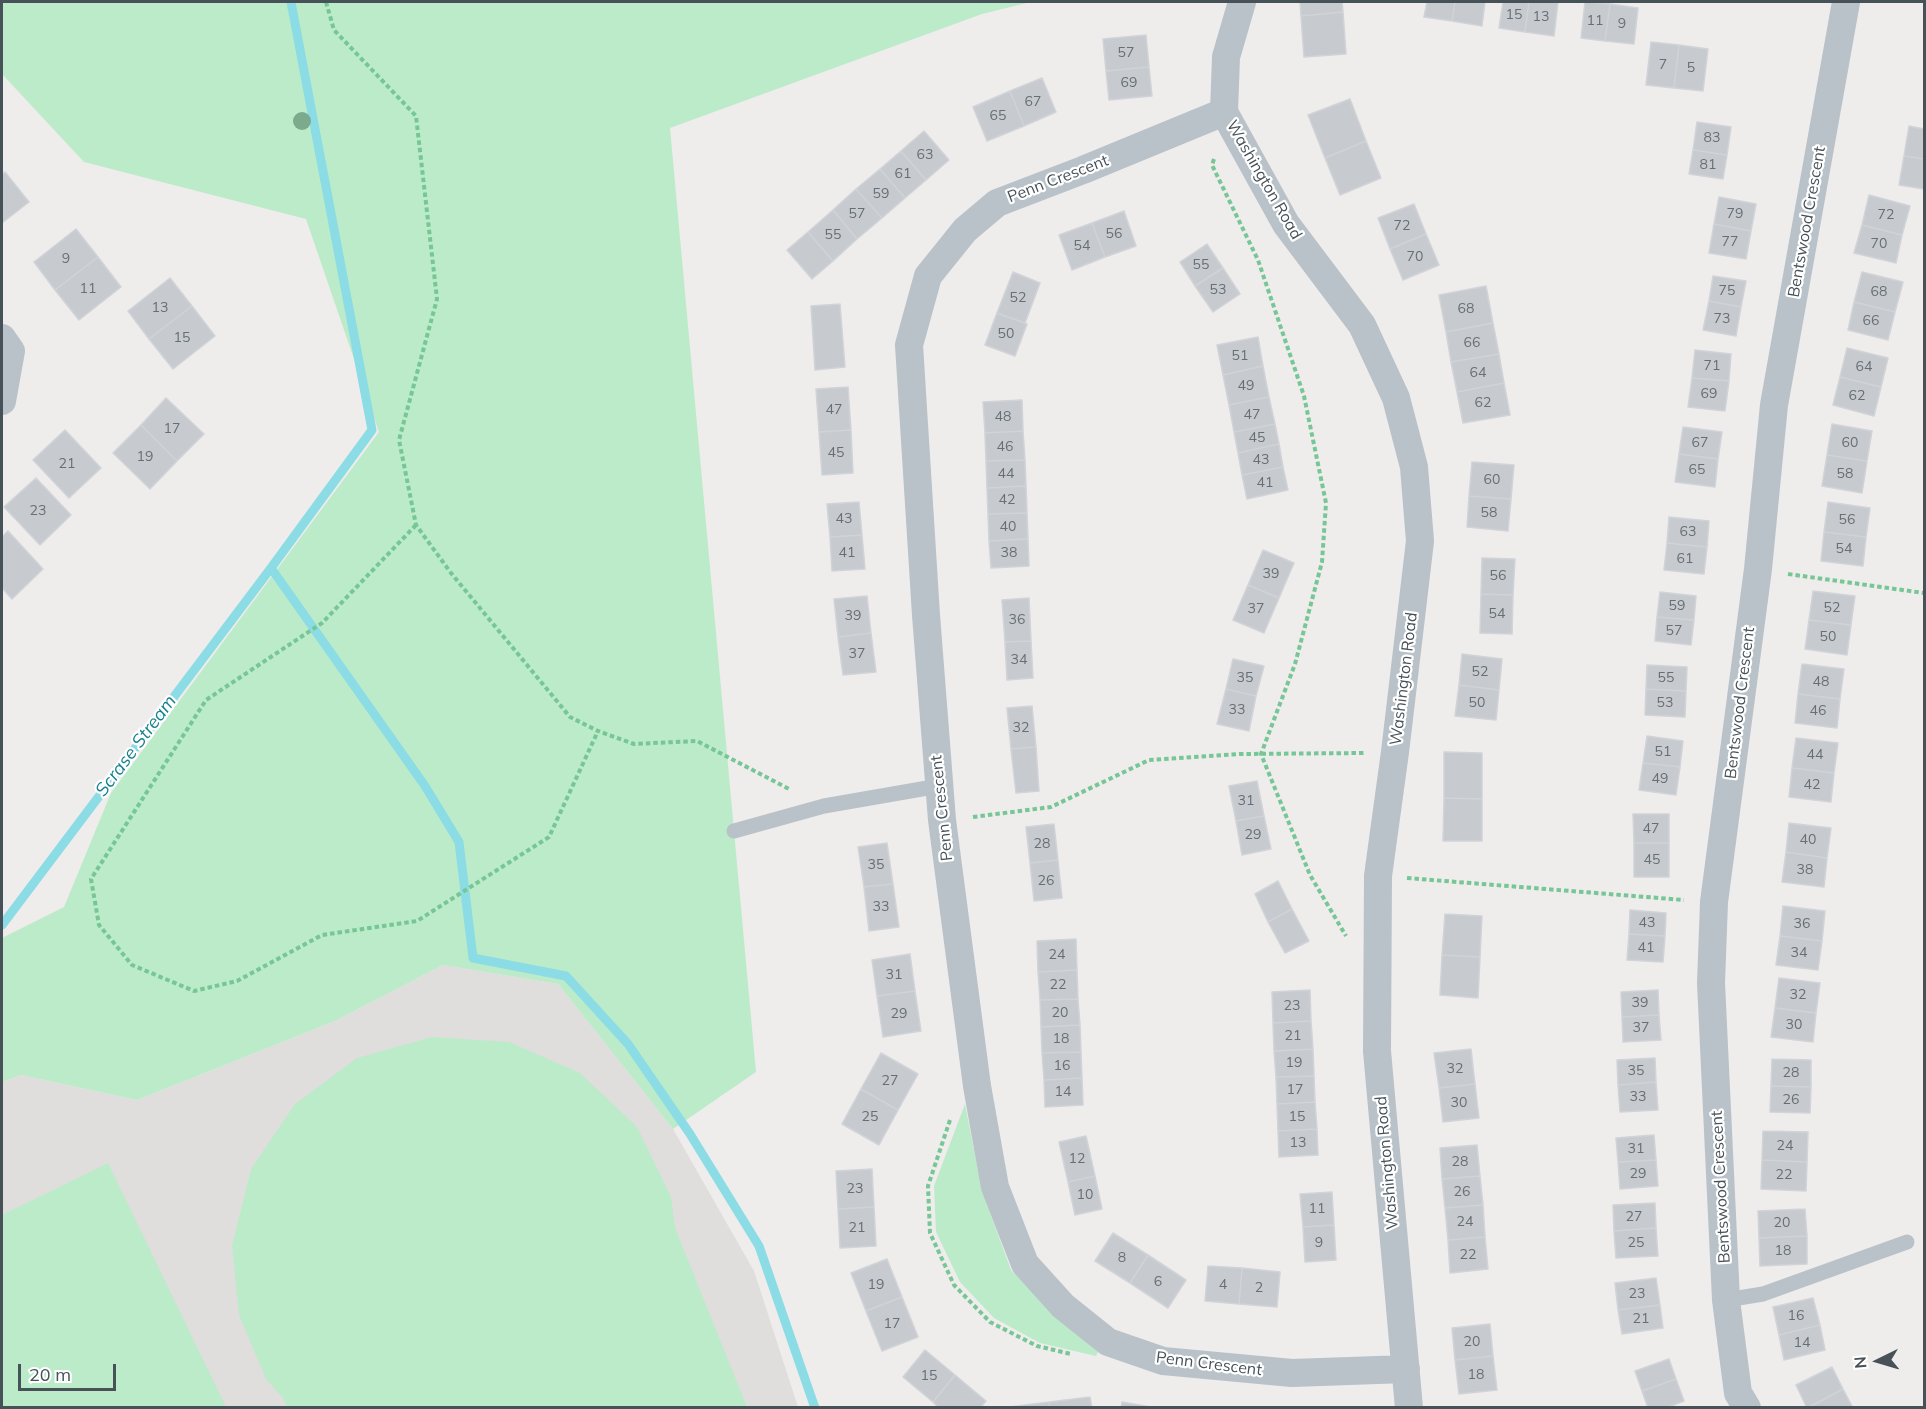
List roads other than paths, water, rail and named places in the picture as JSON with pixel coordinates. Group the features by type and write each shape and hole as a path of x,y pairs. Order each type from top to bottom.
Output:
{"street":[{"name":"Washington Road","path":"1242,2 1226,57 1224,112 1286,224 1362,324 1396,398 1414,467 1419,541 1395,752 1378,876 1377,1051 1409,1407"},
{"name":"Bentswood Crescent","path":"1747,1407 1738,1393 1726,1300 1711,983 1714,902 1758,569 1774,405 1846,2"},
{"name":"Penn Crescent","path":"1224,112 997,203 965,230 928,276 909,345 942,820 977,1086 995,1187 1025,1264 1063,1306 1108,1342 1163,1361 1292,1374 1406,1369"},
{"path":"2,338 11,351 2,401"}],"lane":[{"path":"734,831 824,806 939,786"},
{"path":"1726,1300 1763,1294 1907,1242"}],"waterway":[{"name":"Scrase Stream","path":"2,925 372,430 291,2"},
{"path":"271,568 425,786 459,842 473,958 566,976 628,1044 690,1134 759,1246 815,1408"}]}
